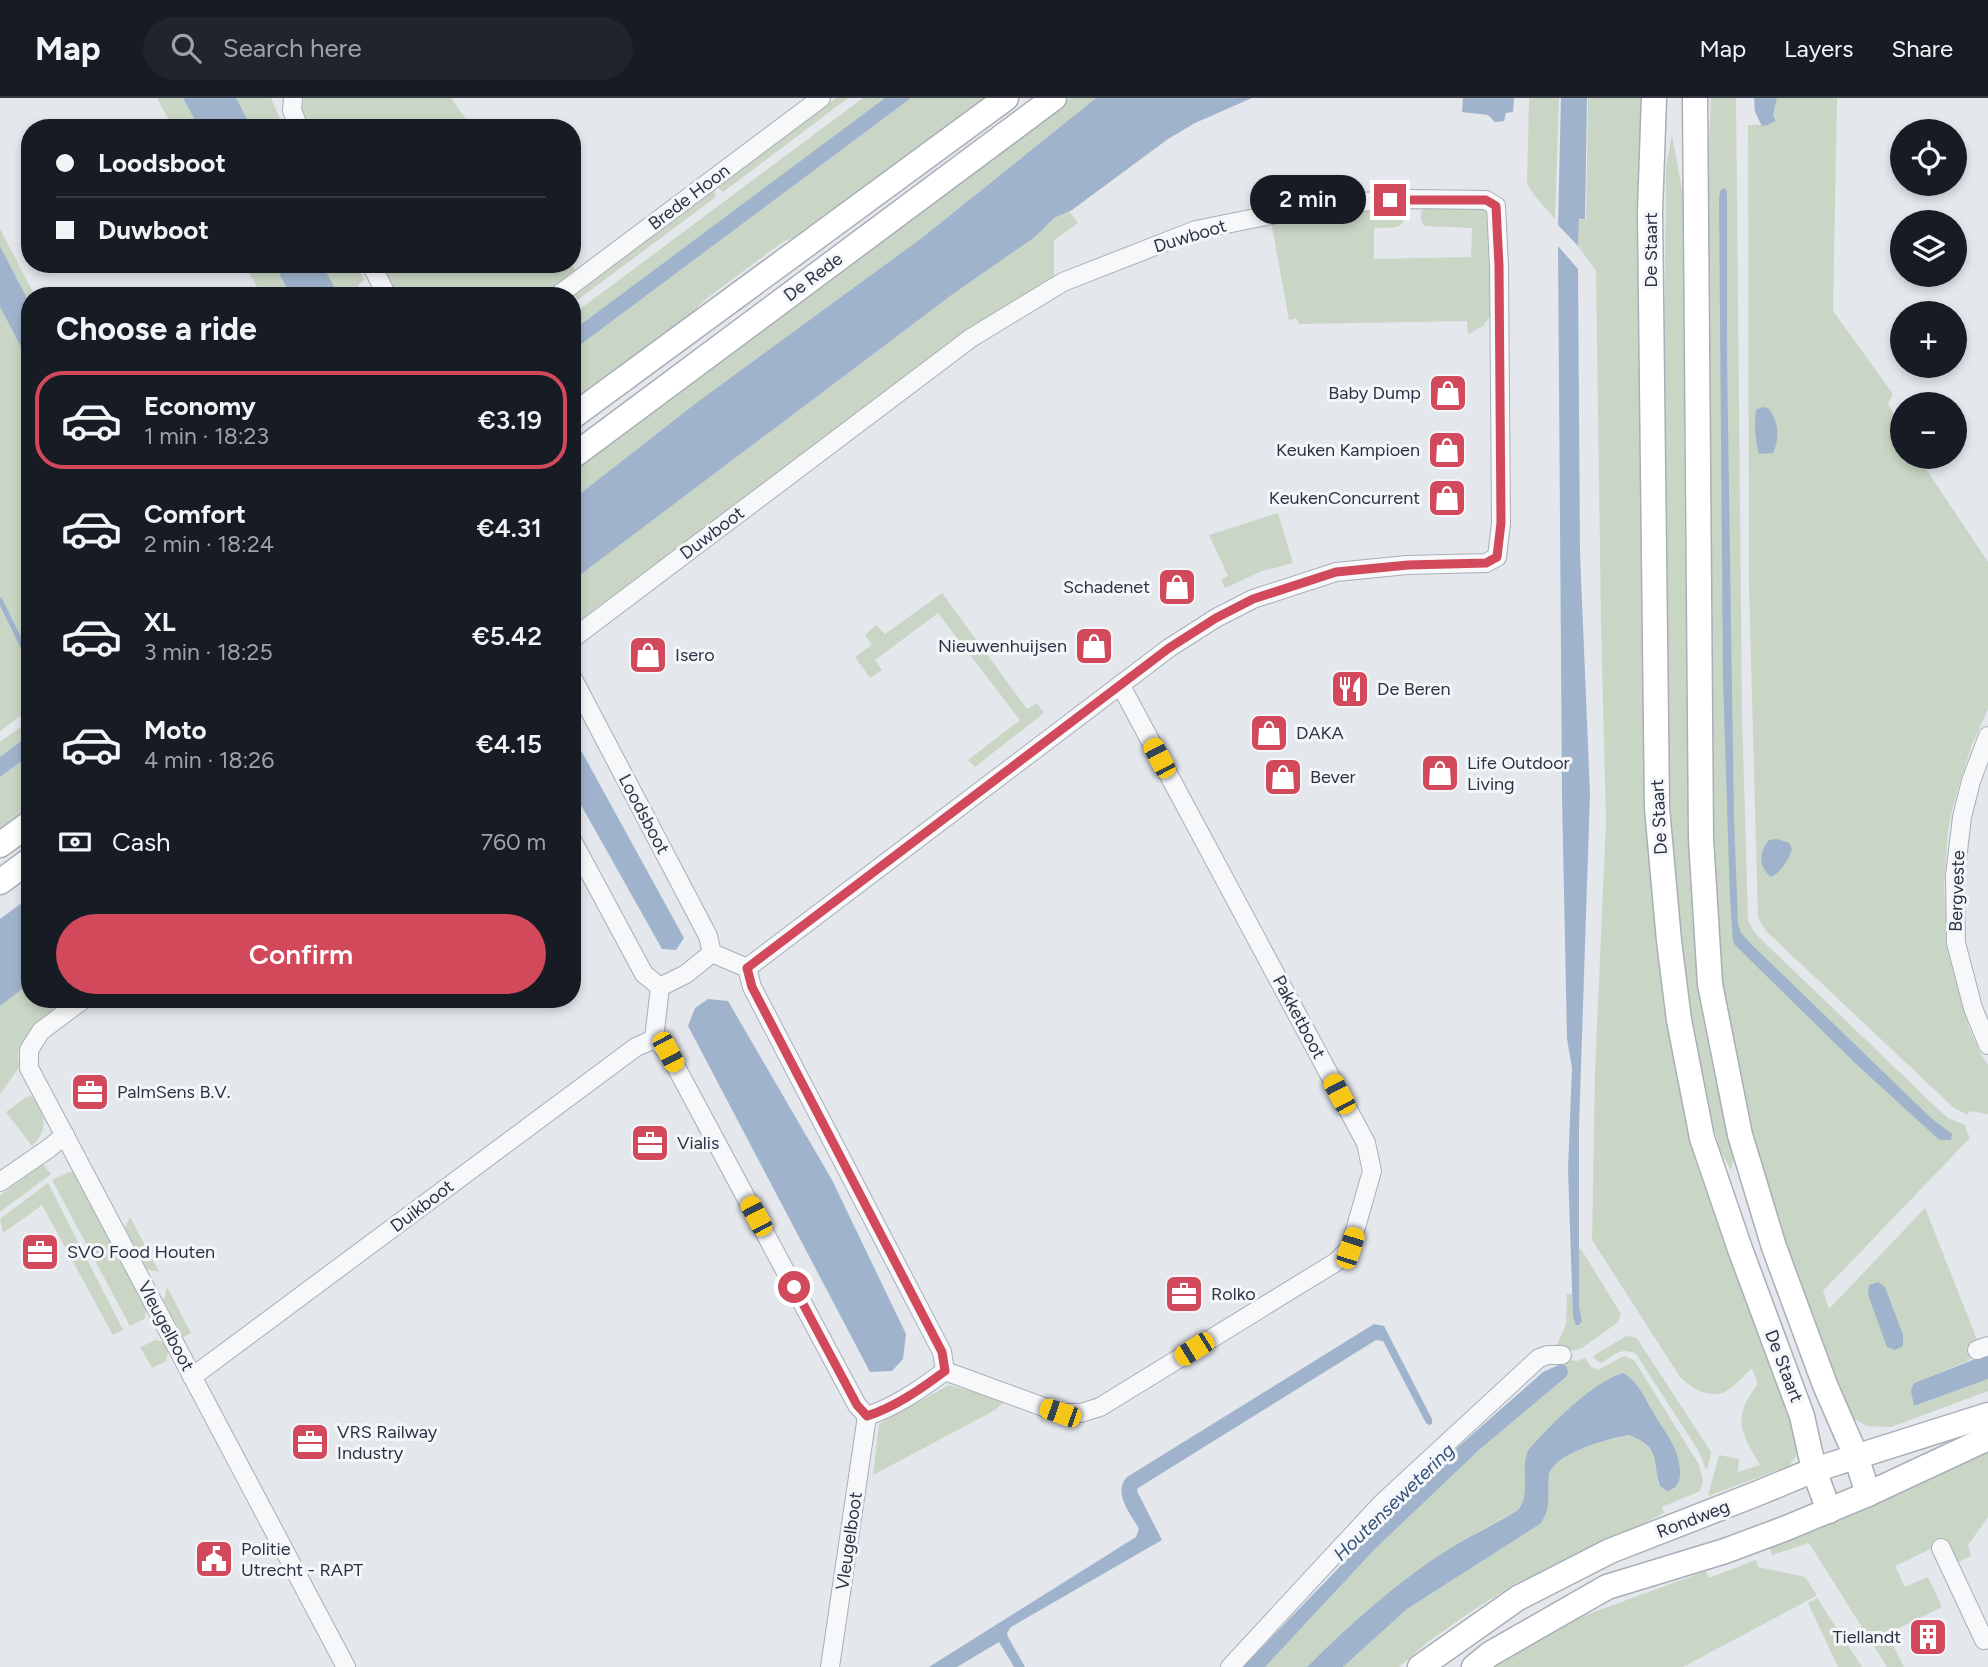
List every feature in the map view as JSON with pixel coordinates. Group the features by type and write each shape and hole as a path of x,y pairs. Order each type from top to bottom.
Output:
{"main road":[{"name":"De Rede","path":"581,410 1006,98"},
{"name":"De Rede","path":"581,450 1054,98"},
{"name":"De Staart","path":"1654,98 1650,212 1657,808 1669,942 1679,1020 1702,1138 1802,1416 1814,1470 1829,1511"},
{"name":"De Staart","path":"1695,98 1700,839 1710,984 1740,1135 1767,1222 1825,1385 1856,1456 1868,1494"},
{"path":"0,845 21,829"},
{"path":"0,882 21,867"},
{"name":"Rondweg","path":"1420,1667 1518,1598 1610,1551 1814,1470 1988,1415"},
{"name":"Rondweg","path":"1474,1667 1490,1654 1608,1587 1725,1551 1829,1511 1988,1438"}],"street":[{"name":"Brede Hoon","path":"569,287 821,98"},
{"path":"292,100 296,119"},
{"name":"Duwboot","path":"581,632 971,338 1063,282 1196,230 1326,204 1411,199 1486,200 1496,206 1501,523 1497,557 1486,563 1408,565 1336,572 1253,599 1216,618 1169,648 747,968"},
{"name":"Pakketboot","path":"945,1371 1060,1413 1081,1413 1100,1407 1336,1262 1350,1248 1372,1171 1366,1143 1121,686"},
{"name":"Loodsboot","path":"581,694 708,936 712,953"},
{"name":"Bergveste","path":"1988,736 1970,781 1962,817 1955,876 1956,943 1973,1008 1988,1045"},
{"path":"581,857 645,974 660,988"},
{"path":"712,953 747,968 752,987 942,1352 945,1371 882,1411 867,1416 857,1405 668,1052 654,1040 660,988 686,974 712,953"},
{"name":"Vleugelboot","path":"72,1008 41,1031 29,1050 29,1068 346,1667"},
{"name":"Duikboot","path":"192,1377 636,1047 654,1040"},
{"path":"0,1182 65,1135"},
{"path":"1230,1667 1382,1503 1539,1358 1562,1355"},
{"name":"Vleugelboot","path":"830,1667 867,1416"},
{"path":"1941,1548 1984,1640 1988,1638"}],"green space":[{"path":"157,98 183,98 194,119 168,119"},
{"path":"236,98 271,98 280,119 247,119"},
{"path":"304,98 451,98 466,119 304,119 301,111"},
{"path":"836,98 848,98 723,192 717,187"},
{"path":"863,98 885,98 581,324 581,308"},
{"path":"911,98 992,98 824,223 781,243 703,301 671,336 581,399 581,344"},
{"path":"1071,98 1096,98 923,237 696,403 581,493 581,462"},
{"path":"1529,98 1559,98 1555,219 1527,184"},
{"path":"1588,98 1649,98 1660,954 1800,1441 1796,1456 1789,1466 1708,1496 1719,1455 1739,1459 1738,1472 1760,1465 1744,1434 1742,1424 1745,1406 1758,1384 1752,1368 1733,1386 1720,1393 1701,1392 1684,1381 1592,1240 1595,1072 1606,822 1596,271 1578,246 1579,220 1586,219"},
{"path":"1711,98 1736,98 1742,714 1748,920 1754,932 1768,946 1940,1111 1948,1118 1965,1125 1970,1138 1823,1291 1829,1309 1925,1208 1978,1342 1966,1347 1970,1360 1914,1383 1914,1406 1988,1379 1988,1391 1891,1427 1866,1426 1855,1419 1845,1404 1776,1218 1747,1123 1722,991 1711,834 1707,183"},
{"path":"1777,98 1837,98 1833,311 1892,392 1888,403 1890,469 1926,469 1988,562 1988,709 1971,747 1954,802 1948,830 1944,887 1953,972 1969,1027 1988,1065 1988,1114 1969,1111 1968,1115 1954,1108 1767,932 1758,917 1749,587 1748,125 1768,125 1776,121 1773,115"},
{"path":"1672,135 1683,195 1685,550 1692,841 1722,1096 1734,1158 1731,1170 1721,1152 1701,1085 1688,1017 1673,847 1668,758 1663,496 1666,167"},
{"path":"714,190 716,197 581,297 581,289"},
{"path":"1459,205 1484,209 1489,213 1494,311 1483,326 1468,334 1467,321 1299,324 1296,318 1289,320 1271,221 1328,212 1400,206 1404,216 1401,225 1374,228 1374,259 1471,257 1472,228 1424,226 1422,212 1424,208"},
{"path":"1069,211 1078,223 1054,240 1054,279 868,407 581,619 581,574 953,294 1035,237 1054,218"},
{"path":"0,229 30,287 21,287 0,246"},
{"path":"250,273 279,273 286,287 257,287"},
{"path":"327,273 360,273 364,280 359,287 334,287"},
{"path":"385,273 573,273 555,287 392,287"},
{"path":"0,307 21,347 21,716 0,731"},
{"path":"1278,513 1293,563 1262,571 1225,588 1221,580 1228,576 1209,535"},
{"path":"942,593 1027,709 1037,703 1044,713 975,767 968,760 1020,720 938,613 875,660 882,670 870,678 855,657 872,645 865,635 876,625 885,634"},
{"path":"21,727 21,741 0,757 0,742"},
{"path":"21,762 21,820 0,836 0,777"},
{"path":"21,990 21,1008 59,1008 26,1037 18,1056 20,1066 0,1094 0,1006"},
{"path":"30,1096 35,1098 44,1123 41,1134 32,1146 6,1112"},
{"path":"43,1164 51,1174 0,1212 0,1195"},
{"path":"76,1169 147,1308 144,1319 130,1326 52,1180"},
{"path":"48,1183 123,1330 113,1335 42,1205 3,1233 0,1219"},
{"path":"130,1217 159,1272 147,1269 125,1228"},
{"path":"1579,1249 1621,1314 1617,1323 1582,1348 1555,1350 1566,1324 1567,1294 1572,1294 1573,1317 1582,1321 1579,1306"},
{"path":"167,1287 191,1333 183,1337 163,1299"},
{"path":"1626,1336 1638,1340 1711,1452 1707,1470 1698,1450 1636,1354 1621,1351 1601,1363 1593,1356"},
{"path":"156,1340 165,1343 169,1350 166,1361 152,1368 140,1347"},
{"path":"1624,1356 1634,1360 1698,1463 1703,1480 1700,1491 1662,1507 1664,1513 1585,1554 1516,1583 1429,1641 1399,1667 1343,1667 1407,1609 1540,1524 1546,1516 1550,1469 1565,1457 1586,1447 1629,1435 1644,1443 1652,1453 1658,1483 1671,1491 1676,1488 1679,1473 1672,1445 1657,1419 1619,1374 1590,1391 1524,1496 1522,1506 1518,1510 1452,1547 1413,1573 1358,1618 1307,1667 1265,1667 1375,1549 1479,1450 1566,1377 1562,1359 1577,1361 1585,1358 1591,1367 1598,1370"},
{"path":"949,1385 1005,1401 995,1410 873,1475 879,1424"},
{"path":"1988,1447 1988,1517 1968,1545 1971,1556 1957,1563 1947,1541 1895,1566 1905,1587 1928,1577 1942,1607 1899,1628 1893,1645 1904,1667 1887,1667 1809,1543 1772,1555 1770,1546"},
{"path":"1756,1560 1758,1567 1805,1577 1816,1596 1683,1667 1489,1667 1540,1634 1594,1612 1706,1571 1709,1578"},
{"path":"1817,1598 1862,1667 1838,1667 1808,1603"}],"water":[{"path":"183,98 236,98 247,119 194,119"},
{"path":"885,98 911,98 581,344 581,324"},
{"path":"1096,98 1252,98 1195,123 1168,139 1072,210 1054,218 1035,237 953,294 581,574 581,493 696,403 923,237"},
{"path":"1463,98 1514,98 1513,112 1506,113 1504,121 1495,122 1488,115 1462,112"},
{"path":"1561,98 1587,98 1585,219 1579,219 1578,246 1558,225"},
{"path":"1754,98 1777,98 1773,115 1776,121 1762,126 1755,112"},
{"path":"1723,188 1727,194 1727,358 1738,924 1741,933 1749,942 1931,1118 1952,1134 1951,1140 1940,1140 1936,1137 1855,1063 1733,941 1723,680 1719,198"},
{"path":"0,246 21,287 21,347 0,307"},
{"path":"1558,246 1578,269 1580,553 1590,794 1579,1127 1579,1306 1582,1321 1579,1325 1576,1325 1573,1317 1568,1169 1572,1068 1567,1039 1562,796"},
{"path":"279,273 327,273 334,287 286,287"},
{"path":"1768,408 1776,424 1777,441 1773,453 1759,454 1755,415 1756,410"},
{"path":"21,741 21,762 0,777 0,757"},
{"path":"581,750 684,938 676,950 662,949 581,805"},
{"path":"1777,839 1789,843 1792,849 1784,865 1771,877 1764,869 1761,859 1769,840"},
{"path":"21,904 21,990 0,1006 0,919"},
{"path":"708,999 728,1001 832,1180 906,1334 903,1359 892,1371 870,1372 688,1026 695,1008"},
{"path":"1878,1282 1885,1287 1903,1335 1903,1346 1895,1350 1887,1347 1868,1295 1869,1285"},
{"path":"1374,1324 1384,1326 1432,1419 1432,1424 1426,1423 1383,1341 1376,1340 1138,1488 1137,1491 1162,1540 1011,1627 1007,1633 1008,1637 1025,1667 1014,1667 999,1642 957,1667 929,1667 1136,1537 1139,1529 1122,1497 1121,1490 1127,1477"},
{"path":"1988,1354 1988,1379 1914,1406 1911,1391 1914,1383"},
{"path":"1561,1364 1567,1367 1566,1377 1479,1450 1375,1549 1265,1667 1243,1667 1441,1462 1543,1372"},
{"path":"1623,1373 1640,1390 1676,1451 1680,1479 1673,1489 1667,1491 1660,1486 1651,1450 1629,1435 1570,1454 1552,1468 1549,1476 1548,1508 1540,1524 1407,1609 1343,1667 1307,1667 1358,1618 1413,1573 1452,1547 1518,1510 1524,1496 1525,1464 1529,1449 1585,1395"}],"waterway":[{"path":"0,600 21,643"}],"place":[{"name":"Baby Dump","path":"1448,393"},
{"name":"Keuken Kampioen","path":"1447,450"},
{"name":"KeukenConcurrent","path":"1447,498"},
{"name":"Schadenet","path":"1177,587"},
{"name":"Nieuwenhuijsen","path":"1094,646"},
{"name":"Isero","path":"648,655"},
{"name":"De Beren","path":"1350,689"},
{"name":"DAKA","path":"1269,733"},
{"name":"Life Outdoor Living","path":"1440,773"},
{"name":"Bever","path":"1283,777"},
{"name":"PalmSens B.V.","path":"90,1092"},
{"name":"Vialis","path":"650,1143"},
{"name":"SVO Food Houten","path":"40,1252"},
{"name":"Rolko","path":"1184,1294"},
{"name":"VRS Railway Industry","path":"310,1442"},
{"name":"Politie Utrecht - RAPT","path":"214,1559"},
{"name":"Tiellandt","path":"1928,1637"}],"route":[{"path":"794,1287 857,1405 867,1416 882,1411 945,1371 942,1352 752,987 747,968 1169,648 1216,618 1253,599 1336,572 1408,565 1486,563 1497,557 1501,523 1496,206 1486,200 1390,200"}],"water label":[{"name":"Houtensewetering","path":"1394,1502"}]}
